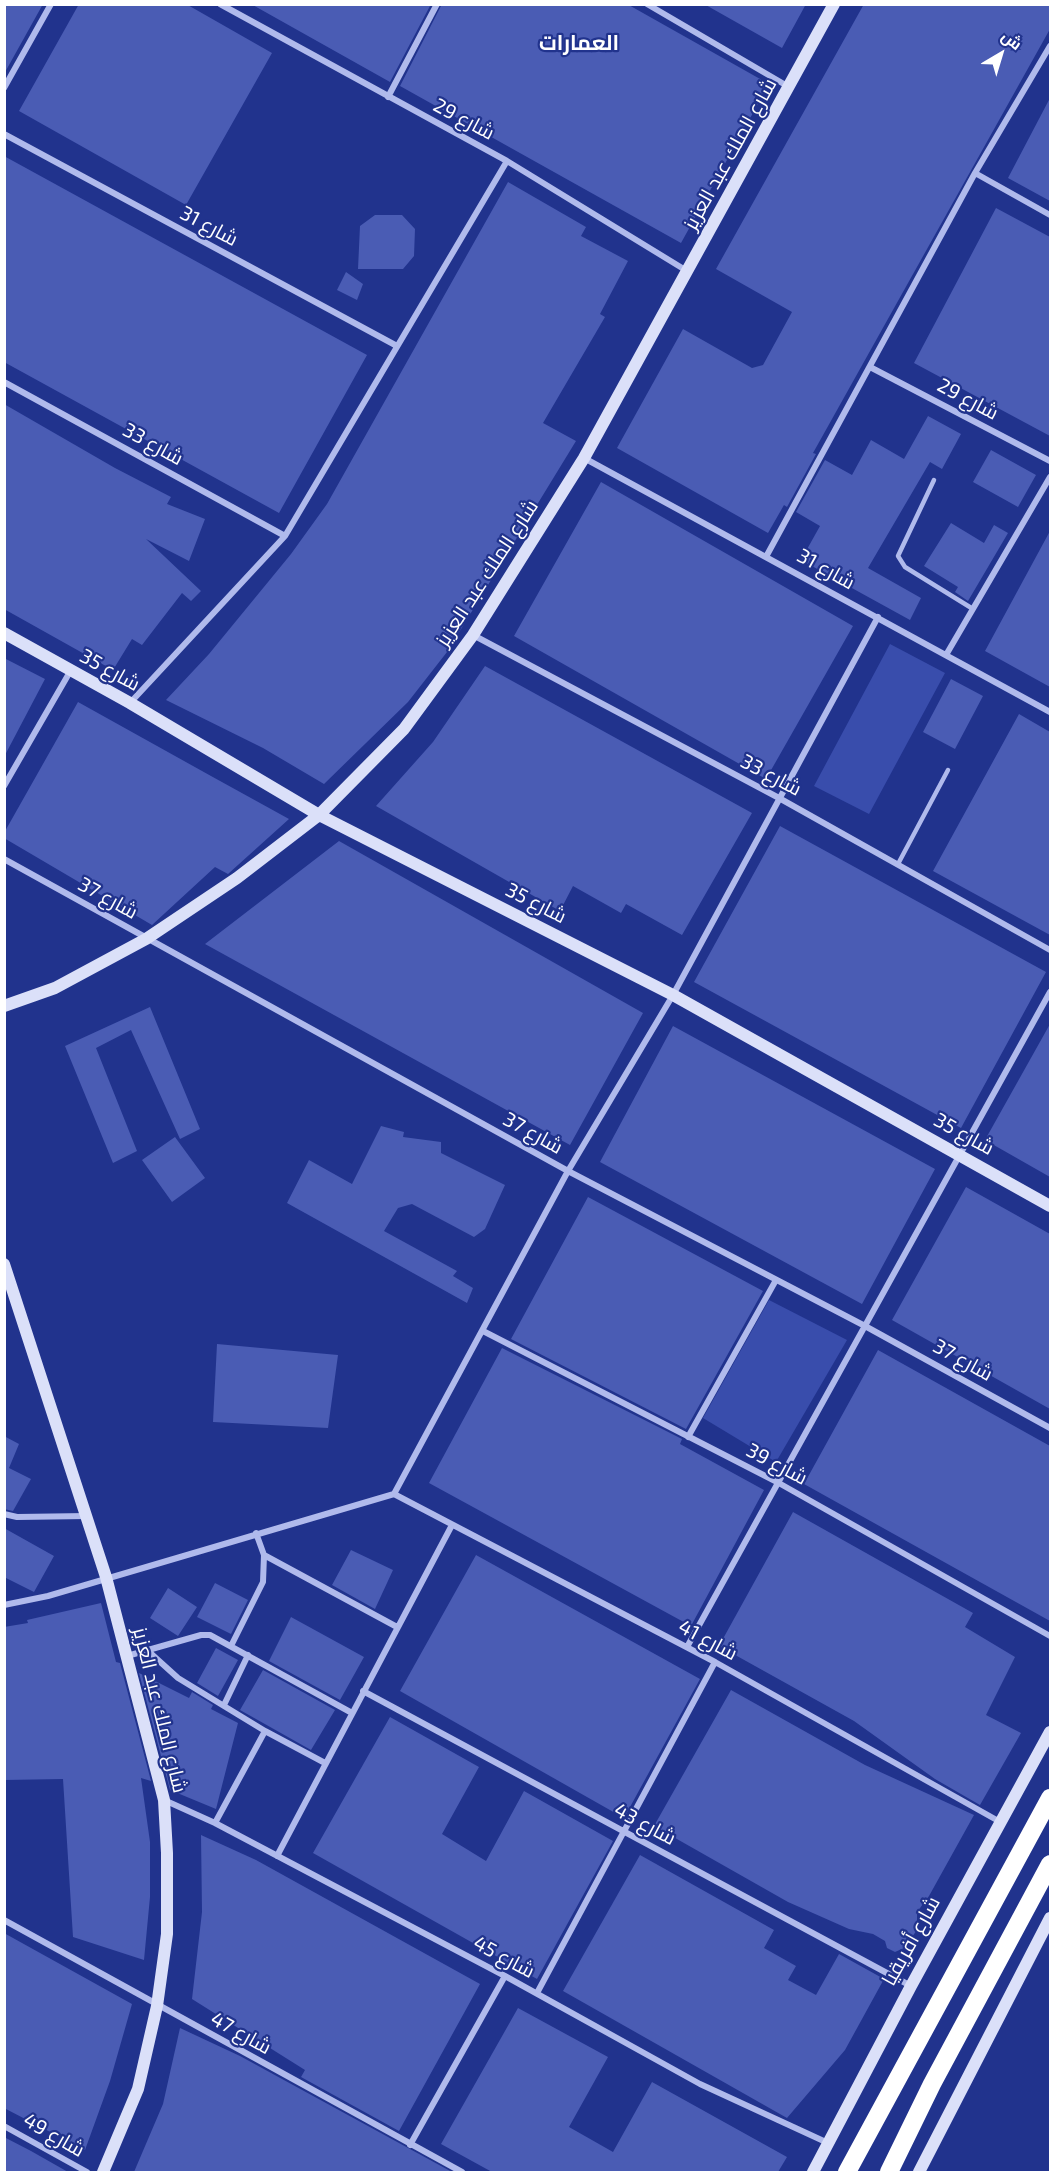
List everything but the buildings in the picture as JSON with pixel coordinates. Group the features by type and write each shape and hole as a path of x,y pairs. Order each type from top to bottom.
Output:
{"highway":[{"path":"847,2172 1050,1799"},
{"path":"889,2172 932,2084 1050,1864"}],"street":[{"path":"4,88 51,4"},
{"name":"شارع 29","path":"220,4 507,161 687,271"},
{"path":"388,97 437,4"},
{"path":"647,4 790,87"},
{"name":"شارع الملك عبد العزيز","path":"4,1006 55,988 146,939 237,878 319,815 404,729 472,634 584,458 834,4"},
{"path":"766,555 975,173 1050,46"},
{"name":"شارع 31","path":"4,134 397,346"},
{"path":"130,703 285,536 507,161"},
{"path":"975,173 1050,215"},
{"name":"شارع 29","path":"870,367 1050,461"},
{"name":"شارع 33","path":"4,382 285,536"},
{"name":"شارع 31","path":"584,458 766,555 1050,712"},
{"path":"946,655 1050,477"},
{"path":"4,1605 48,1596 106,1577 394,1494 568,1171 673,995 878,617"},
{"name":"شارع 35","path":"4,633 130,703 319,815 673,995 961,1154 1050,1206"},
{"name":"شارع 33","path":"472,634 779,798 1050,950"},
{"path":"4,786 71,670"},
{"name":"شارع 37","path":"4,859 568,1171 866,1326 1050,1428"},
{"path":"687,1647 1050,992"},
{"name":"شارع الملك عبد العزيز","path":"4,1264 106,1577 164,1800 167,1853 166,1934 157,2006 138,2089 103,2172"},
{"path":"688,1437 776,1280"},
{"name":"شارع 39","path":"483,1331 777,1482 1050,1636"},
{"name":"شارع 41","path":"394,1494 715,1662 1002,1822"},
{"path":"4,1514 17,1517 87,1516"},
{"path":"277,1856 452,1525"},
{"path":"231,1646 263,1582 264,1555 256,1533"},
{"path":"264,1555 397,1627"},
{"path":"127,1656 201,1635 210,1635 352,1713"},
{"path":"147,1650 178,1678 265,1731 325,1763"},
{"path":"224,1705 248,1655"},
{"path":"537,1993 715,1662"},
{"name":"شارع 43","path":"363,1691 911,1986"},
{"path":"215,1823 265,1731"},
{"name":"شارع أفريقيا","path":"813,2172 911,1986 1050,1732"},
{"name":"شارع 45","path":"164,1800 215,1823 505,1976 700,2084 828,2143"},
{"path":"919,2172 1050,1918"},
{"name":"شارع 47","path":"4,1920 462,2172"},
{"path":"410,2145 505,1976"},
{"name":"شارع 49","path":"4,2126 87,2172"},
{"path":"445,2172 449,2165"}],"lane":[{"path":"934,480 898,556 904,567 973,609"},
{"path":"898,864 948,770"}],"shaded area":[{"path":"890,644 945,673 869,814 814,786"},
{"path":"769,1300 847,1340 776,1462 703,1418"}],"district":[{"name":"العمارات","path":"579,43"}]}
